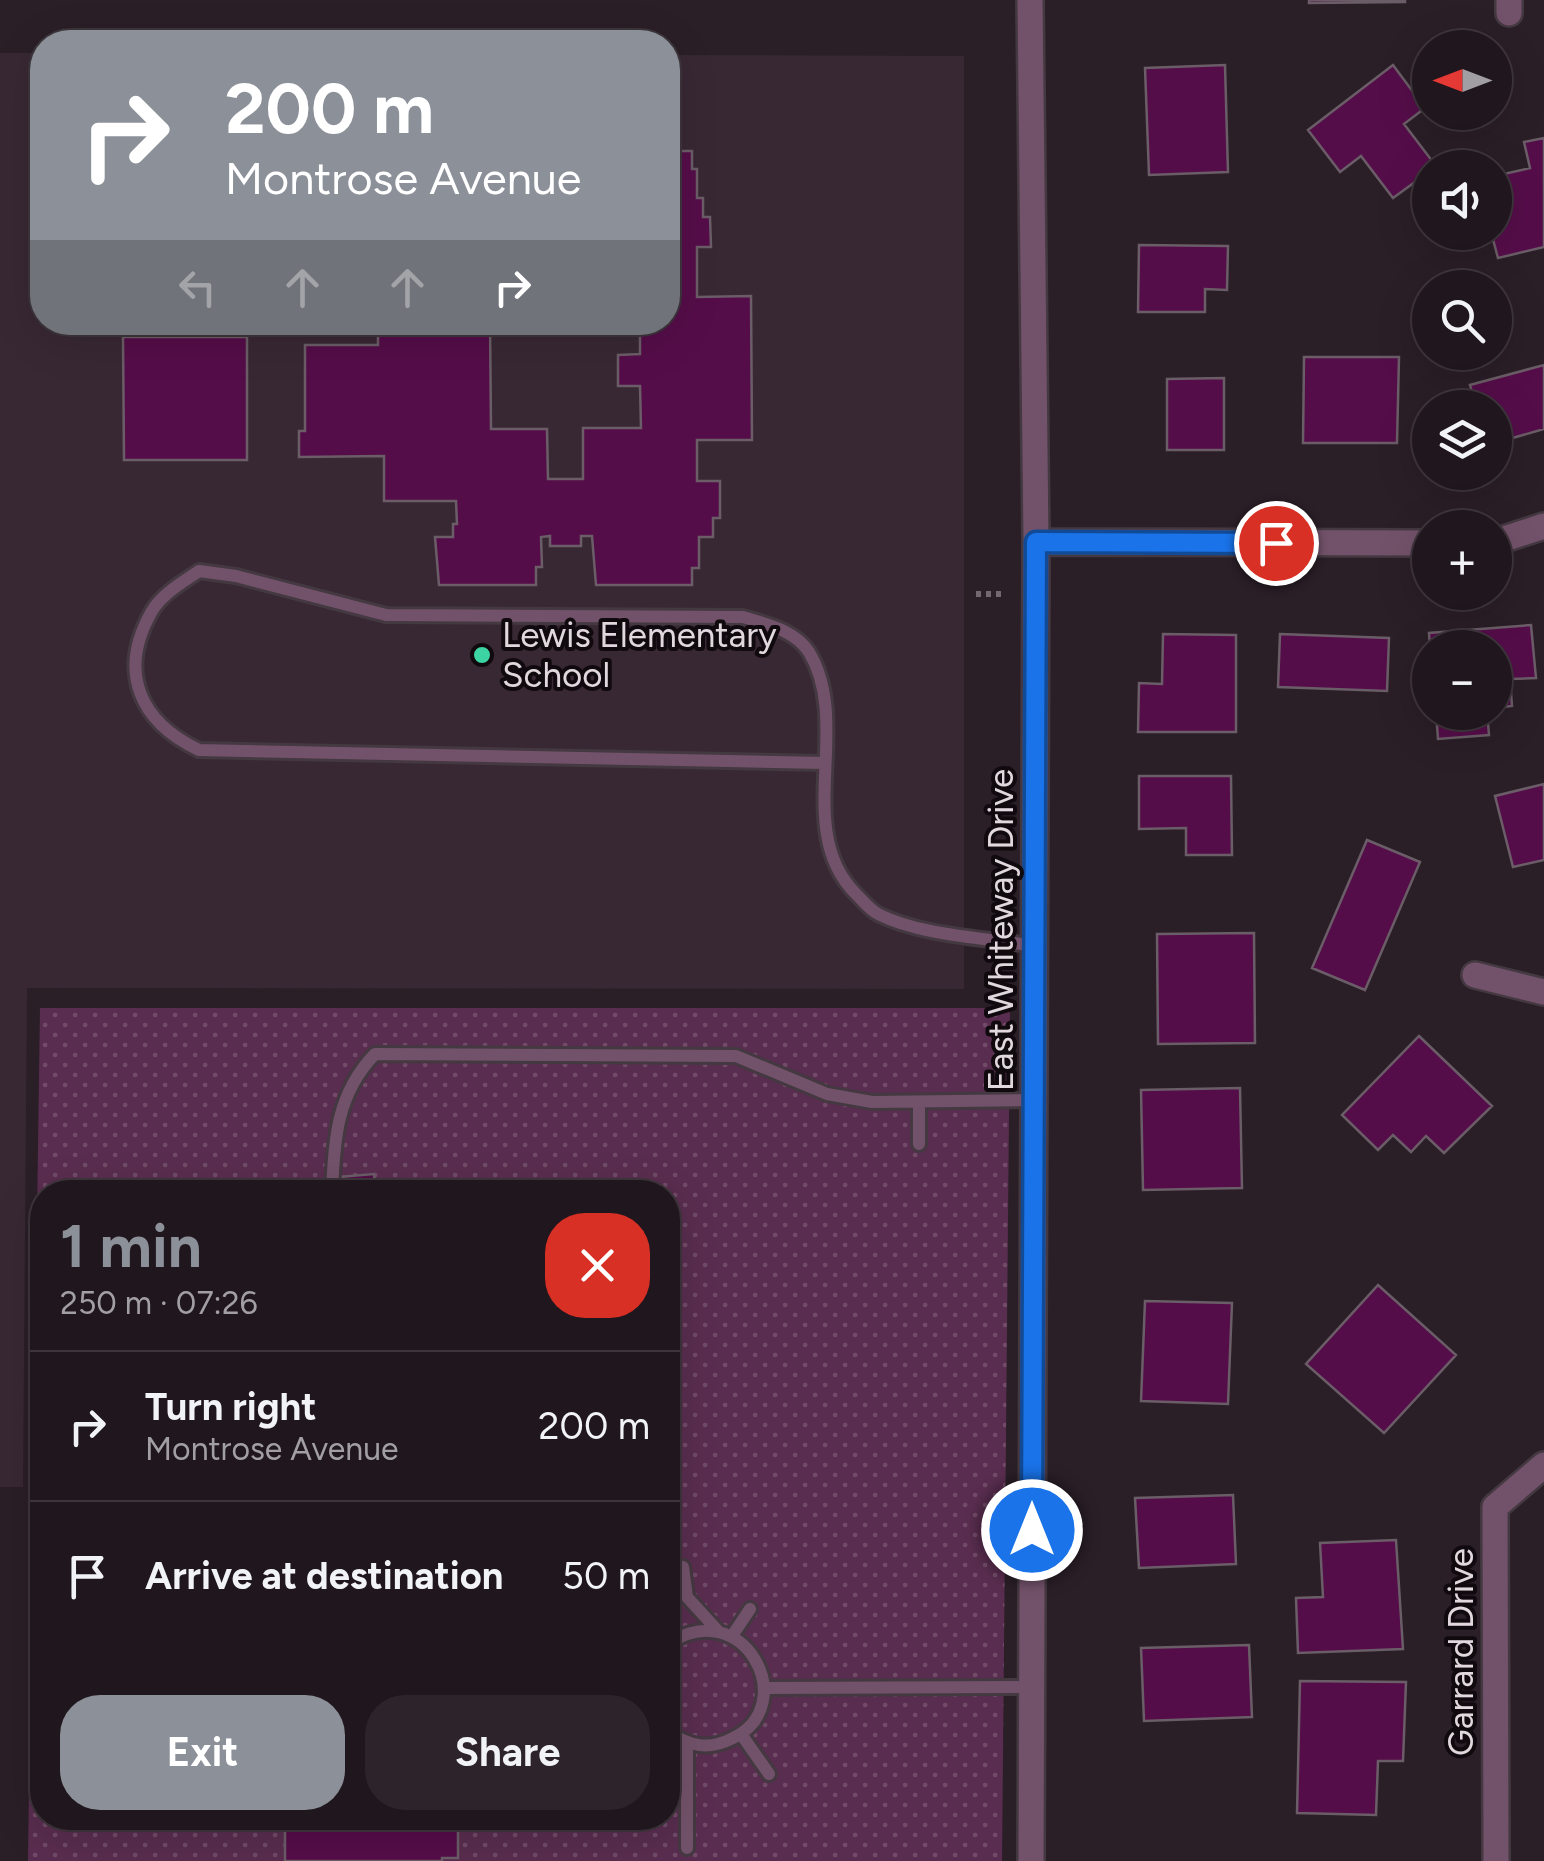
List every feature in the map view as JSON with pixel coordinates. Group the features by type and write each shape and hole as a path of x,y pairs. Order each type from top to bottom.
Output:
{"street":[{"name":"East Whiteway Drive","path":"1030,0 1036,542 1031,1861"},
{"path":"1512,536 1544,526"},
{"path":"1036,542 1412,543"},
{"path":"1474,975 1544,992"},
{"name":"Garrard Drive","path":"1496,1861 1495,1507 1544,1465"}],"lane":[{"path":"825,763 199,750 174,738 150,713 137,692 141,638 153,609 199,571 236,576 386,616 743,617 780,628 808,650 825,696 829,850 841,879 875,913 908,926 1036,946"},
{"path":"332,1180 334,1141 342,1108 355,1074 375,1054 736,1056 827,1094 872,1102 1036,1100"},
{"path":"919,1102 919,1144"},
{"path":"680,1740 687,1744 719,1745 741,1734 760,1708 764,1688 760,1668 748,1648 725,1633 687,1597 683,1567"},
{"path":"725,1633 750,1608"},
{"path":"680,1636 698,1630 725,1633"},
{"path":"764,1688 1032,1687"},
{"path":"741,1734 768,1774"},
{"path":"687,1744 687,1848"}],"path":[{"path":"976,594 1005,594"}],"shaded area":[{"name":"Lewis Elementary School","path":"0,53 30,53 30,335 680,335 680,55 964,56 964,989 27,988 23,1487 0,1487"},
{"path":"40,1008 1010,1008 1002,1861 28,1861 30,1719 30,1830 680,1830 680,1180 38,1180"}],"building":[{"path":"1405,0 1405,2 1309,3"},
{"path":"1225,65 1228,172 1149,175 1145,68"},
{"path":"1393,65 1412,91 1412,118 1404,124 1424,150 1412,150 1412,184 1393,198 1361,156 1340,172 1308,130"},
{"path":"1544,138 1544,247 1498,258 1496,250 1512,250 1512,172 1530,168 1524,142"},
{"path":"680,151 692,151 692,169 697,169 697,198 703,198 703,217 710,217 711,247 697,247 697,297 751,296 752,440 697,440 697,481 720,481 720,518 713,518 713,537 699,537 699,568 692,568 692,585 596,585 592,536 581,536 581,546 550,546 550,536 541,537 542,567 536,567 536,585 439,585 435,537 453,537 456,501 384,501 384,456 299,457 299,431 305,431 305,345 378,345 378,335 490,335 491,429 547,429 548,479 583,479 583,428 641,428 640,386 618,386 618,355 640,354 640,335 680,335"},
{"path":"1139,245 1228,246 1227,290 1205,289 1205,312 1138,312"},
{"path":"123,337 247,337 247,460 124,460"},
{"path":"1304,357 1399,357 1397,443 1303,443"},
{"path":"1544,365 1544,429 1512,438 1512,390 1471,390 1470,385"},
{"path":"1224,378 1224,450 1167,450 1167,379"},
{"path":"1531,625 1536,678 1512,679 1512,630 1467,630"},
{"path":"1163,634 1236,635 1236,732 1138,732 1139,683 1162,684"},
{"path":"1280,634 1389,638 1387,691 1278,687"},
{"path":"1437,730 1489,730 1489,735 1438,739"},
{"path":"1139,776 1231,776 1232,855 1186,855 1186,828 1139,829"},
{"path":"1544,784 1544,860 1513,867 1495,796"},
{"path":"1367,840 1420,862 1365,990 1312,968"},
{"path":"1254,933 1255,1043 1158,1044 1157,934"},
{"path":"1419,1036 1492,1106 1444,1153 1426,1136 1411,1152 1393,1135 1378,1150 1342,1115"},
{"path":"1240,1088 1242,1188 1143,1190 1141,1090"},
{"path":"374,1174 375,1180 339,1180"},
{"path":"1378,1285 1456,1355 1384,1433 1306,1364"},
{"path":"1145,1301 1232,1303 1228,1404 1141,1401"},
{"path":"1233,1495 1236,1564 1139,1568 1135,1498"},
{"path":"1396,1540 1403,1649 1298,1653 1296,1598 1323,1597 1320,1543"},
{"path":"1249,1645 1252,1717 1144,1721 1141,1648"},
{"path":"1300,1681 1406,1682 1403,1761 1378,1761 1376,1815 1297,1813"},
{"path":"285,1830 458,1830 458,1858 442,1861 285,1861"}],"place":[{"name":"Lewis Elementary School","path":"482,655"}],"route":[{"path":"1032,1530 1036,542 1276,543"}]}
